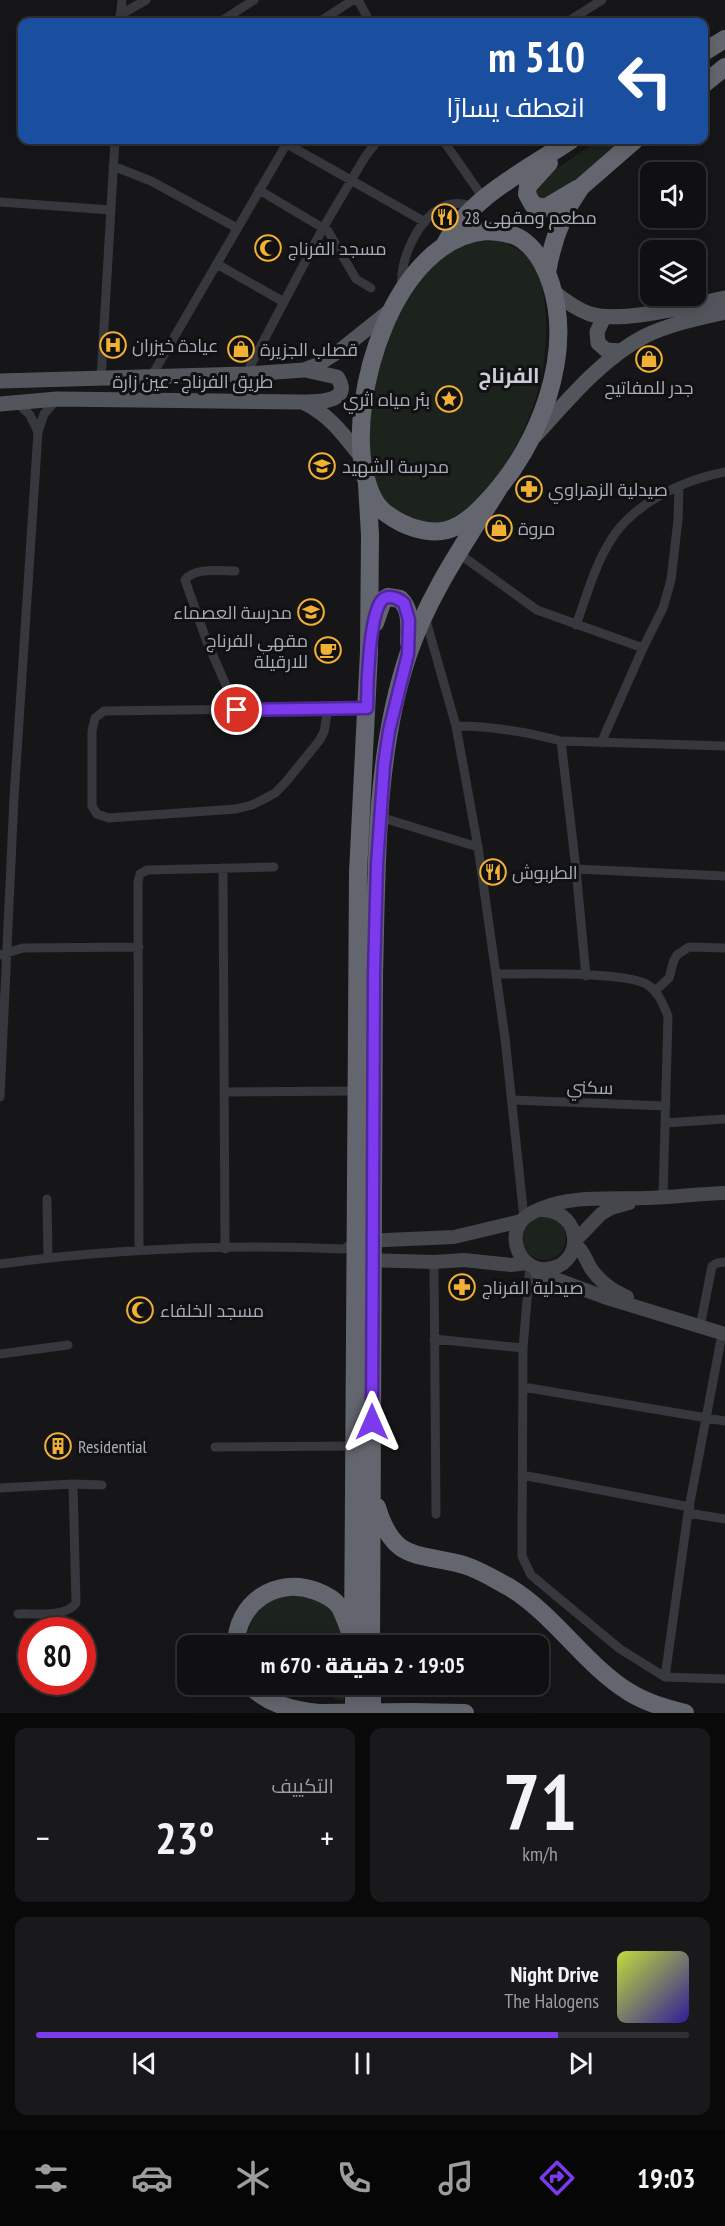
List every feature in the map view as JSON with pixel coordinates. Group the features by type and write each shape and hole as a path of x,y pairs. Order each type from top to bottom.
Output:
{"highway":[{"path":"708,50 725,39"},
{"path":"708,81 725,67"},
{"path":"371,1635 372,1492 360,1250 357,1091 358,873 369,652 370,535 367,484 362,458 362,420 368,374 378,342 392,309 415,274 444,245 457,225 480,203 565,144"},
{"path":"566,144 528,186 527,194 534,205 545,208 581,187 630,144"},
{"path":"547,273 555,238 581,187"},
{"path":"353,1635 360,1250 380,817 389,731 408,654 424,615 458,553 529,442 545,405 552,380 558,329 554,292 547,273 534,250 526,242 510,235 486,231 474,232 444,245"},
{"path":"367,484 383,512 405,525 428,531 446,530 467,520 499,488"},
{"path":"369,652 382,600 394,597 404,603 407,610 408,654"},
{"path":"372,1492 389,1537 401,1549 419,1556 464,1566 488,1575 514,1590 540,1611 614,1682 631,1694 659,1707 685,1713"},
{"path":"238,1635 240,1622 251,1604 267,1592 287,1586 311,1589 331,1599 339,1606 350,1635"},
{"path":"261,1695 287,1708 319,1713 465,1713"},
{"path":"354,1695 354,1713"},
{"path":"372,1695 372,1713"}],"main road":[{"path":"554,292 580,309 604,317 652,312 725,298"},
{"name":"طريق الفرناج - عين زارة","path":"304,370 317,365 342,349 392,309"},
{"path":"529,442 575,393 621,351 656,332 694,319 725,312"},
{"path":"604,317 597,332 598,343 606,350 621,351"},
{"name":"طريق الفرناج - عين زارة","path":"0,381 246,374 304,370 337,377 341,383 338,396 332,400 303,402 57,399 0,404"},
{"path":"303,402 325,414 335,423 362,458"},
{"path":"360,1250 454,1237 523,1220 550,1205 725,1193"},
{"path":"360,1250 434,1262 464,1260 552,1268 560,1265 572,1252 575,1242 601,1214 611,1208 648,1198"},
{"path":"542,1209 566,1217 571,1224 575,1242 582,1250 592,1270 610,1288 624,1296 656,1307 669,1318"},
{"path":"523,1220 518,1228 516,1243 522,1257 541,1275 724,1334"}],"street":[{"path":"120,18 122,0"},
{"path":"121,18 146,0"},
{"path":"226,18 254,0"},
{"path":"326,18 353,0"},
{"path":"358,0 368,18"},
{"path":"573,18 602,0"},
{"path":"101,378 115,144"},
{"path":"151,377 259,190 282,144"},
{"path":"288,144 424,222"},
{"path":"246,374 323,228 350,180 374,144"},
{"path":"445,144 480,203"},
{"path":"113,166 150,181 237,228"},
{"path":"259,190 333,236 356,279 371,288"},
{"path":"0,202 111,210"},
{"path":"402,293 401,280 405,260 424,222 438,209 447,205 480,203"},
{"path":"217,264 284,302"},
{"path":"0,1097 4,953 38,432 44,414 57,399"},
{"path":"16,403 30,415 38,432"},
{"path":"576,625 601,558 621,526 638,511 679,486 704,476 725,472"},
{"path":"601,743 663,608 671,580 678,520 679,486"},
{"path":"458,553 537,610 643,648"},
{"path":"235,571 195,573 185,580 189,597 207,642 237,710"},
{"path":"424,615 456,726 478,847 512,1100 523,1220"},
{"path":"328,708 324,732 311,752 275,793 252,805 220,811 109,818 102,817 94,811 92,806 92,730 95,718 100,713 109,710 237,710 328,708 367,708"},
{"path":"456,726 488,727 536,734 561,741 725,746"},
{"path":"561,741 586,976"},
{"path":"380,817 478,847"},
{"path":"139,1250 138,882 142,871 147,870 274,867"},
{"path":"223,868 225,1249"},
{"path":"576,869 725,876"},
{"path":"4,953 23,948 139,947"},
{"path":"655,991 668,980 674,960 683,951 689,948 725,948"},
{"path":"496,974 634,979 655,991 668,1016 663,1197"},
{"path":"224,1092 357,1091"},
{"name":"سكني","path":"512,1100 666,1106"},
{"path":"665,1123 725,1119"},
{"path":"47,1199 48,1258"},
{"path":"0,1264 139,1250 360,1250"},
{"path":"434,1262 436,1514"},
{"path":"700,1328 712,1266 725,1262"},
{"path":"531,1265 523,1348 522,1556 531,1575 620,1649 665,1677 725,1679"},
{"path":"665,1677 689,1510 724,1334"},
{"path":"435,1339 523,1348"},
{"path":"0,1354 68,1344"},
{"path":"523,1387 725,1420"},
{"path":"215,1447 356,1446"},
{"path":"522,1475 725,1519"},
{"path":"18,1614 64,1612 76,1603 73,1484"},
{"path":"0,1488 73,1484 102,1485"}],"shaded area":[{"path":"592,144 622,144 549,203 532,194 541,180"},
{"path":"491,238 523,253 539,273 546,321 545,351 540,381 532,409 513,450 484,493 466,510 446,521 425,523 395,510 383,498 376,485 371,469 368,436 374,386 389,337 412,293 426,274 437,261 460,243"},
{"path":"544,1216 560,1222 566,1238 560,1254 544,1260 528,1254 522,1238 528,1222"},
{"path":"289,1591 322,1597 342,1624 344,1635 248,1635 253,1616 271,1600"},
{"path":"331,1695 344,1695 344,1701 334,1699"}],"place":[{"name":"مطعم ومقهى 28","path":"445,217"},
{"name":"مسجد الفرناج","path":"268,248"},
{"name":"عيادة خيزران","path":"113,345"},
{"name":"قصاب الجزيرة","path":"241,349"},
{"name":"جدر للمفاتيح","path":"649,359"},
{"name":"بئر مياه اثري","path":"449,399"},
{"name":"مدرسة الشهيد","path":"322,466"},
{"name":"صيدلية الزهراوي","path":"529,489"},
{"name":"مروة","path":"499,528"},
{"name":"مدرسة العصماء","path":"311,612"},
{"name":"مقهي الفرناج للارقيلة","path":"328,650"},
{"name":"الطربوش","path":"493,872"},
{"name":"صيدلية الفرناج","path":"462,1287"},
{"name":"مسجد الخلفاء","path":"140,1310"},
{"name":"Residential","path":"58,1446"}],"district":[{"name":"الفرناج","path":"509,375"}],"route":[{"path":"237,710 367,708 369,652 378,609 382,600 388,597 400,599 404,603 409,620 408,654 389,731 384,765 377,864 374,974 372,1422"}]}
